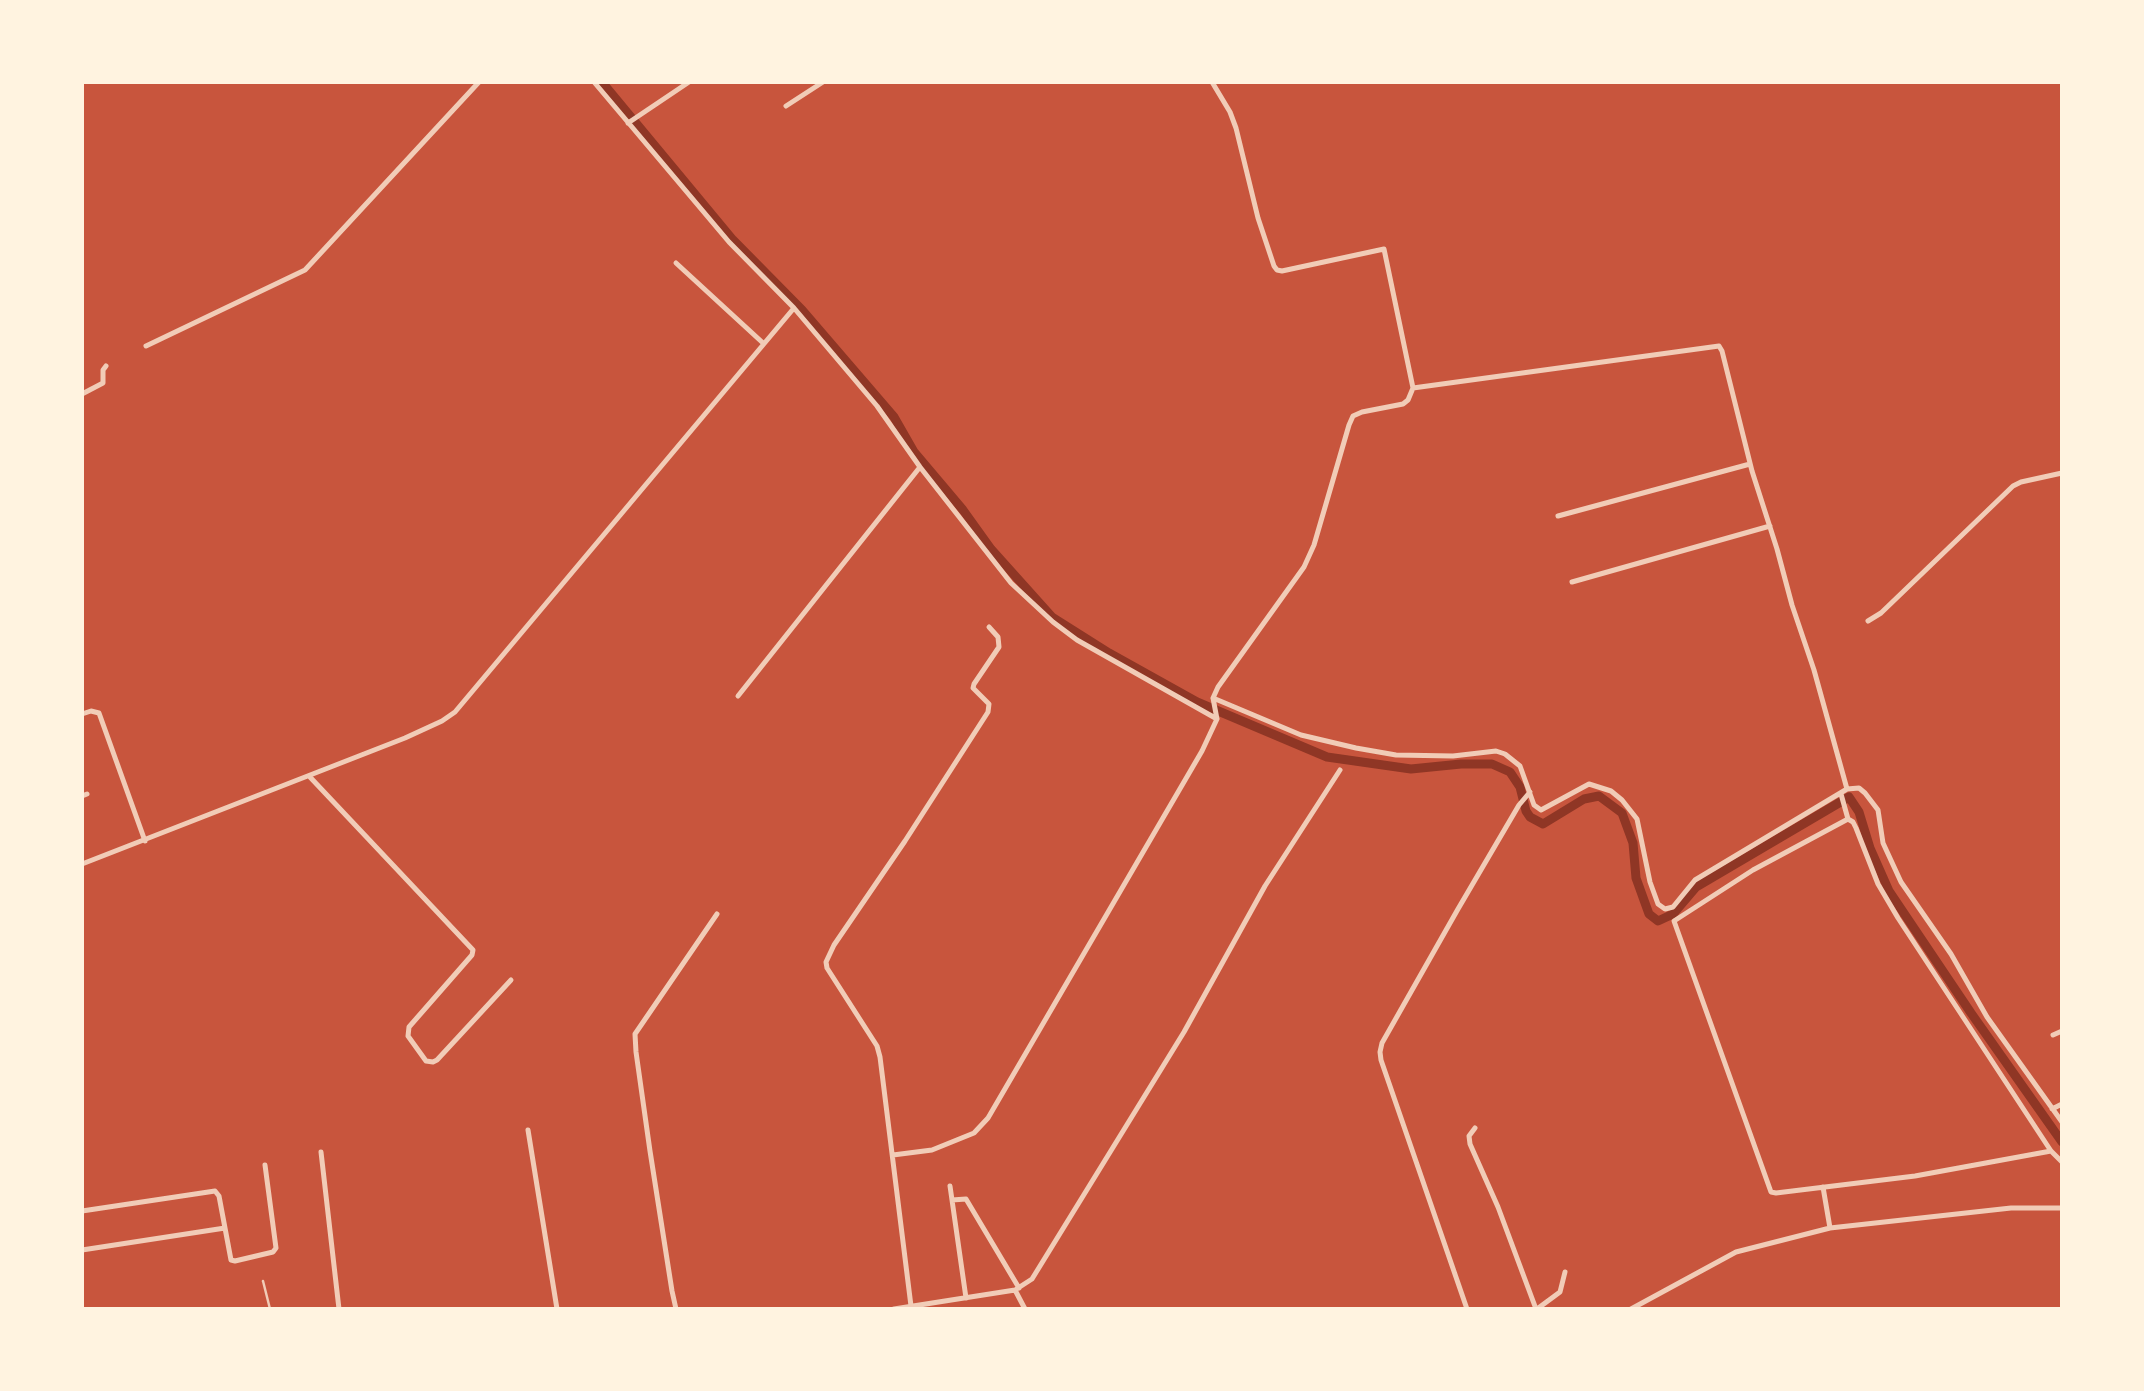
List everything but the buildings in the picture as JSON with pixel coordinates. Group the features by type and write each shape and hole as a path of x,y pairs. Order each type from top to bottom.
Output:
{"street":[{"path":"146,346 305,270 479,82"},
{"path":"593,82 631,121 729,242 794,308 883,413 920,467 1004,574 1053,622 1077,640 1217,717"},
{"path":"631,121 689,82"},
{"path":"786,106 823,82"},
{"path":"893,1155 925,1152 974,1133 988,1118 1188,775 1217,717 1214,700 1222,680 1310,556 1353,416 1403,404 1408,400 1413,388 1384,249 1277,270 1258,218 1233,120 1212,82"},
{"path":"676,263 763,343"},
{"path":"82,864 418,733 455,712 794,308"},
{"path":"1413,388 1719,346 1750,464 1849,789"},
{"path":"82,394 103,383 103,370 106,366"},
{"path":"1558,516 1750,464"},
{"path":"738,696 920,467"},
{"path":"1868,621 1881,613 2013,486 2062,473"},
{"path":"1572,582 1770,526"},
{"path":"911,1306 877,1046 827,968 826,962 988,712 989,704 973,688 999,646 998,637 989,627"},
{"path":"1214,700 1301,735 1356,748 1396,755 1453,755 1496,751 1505,754 1520,766 1534,804 1541,810 1589,784 1611,791 1637,819 1650,881 1658,904 1665,909 1673,907 1695,880 1842,796 1849,789 1859,788 1878,810 1883,843 1901,882 1951,954 1987,1017 2062,1122"},
{"path":"82,714 91,711 99,713 145,841"},
{"path":"894,1309 1017,1289 1032,1279 1184,1032 1265,886 1340,770"},
{"path":"309,776 473,950 472,955 409,1027 408,1036 426,1061 437,1060 511,980"},
{"path":"1467,1309 1380,1052 1382,1043 1519,805 1529,793"},
{"path":"1842,796 1848,820"},
{"path":"2051,1151 1915,1176 1771,1192 1674,921 1753,870 1842,820 1853,822 1878,884 1898,918 2051,1151 2060,1159"},
{"path":"676,1309 648,1139 635,1034 717,914"},
{"path":"2053,1035 2062,1031"},
{"path":"2052,1109 2062,1104"},
{"path":"1475,1128 1469,1136 1470,1144 1498,1207 1536,1309 1560,1292 1565,1272"},
{"path":"528,1130 557,1309"},
{"path":"321,1152 339,1309"},
{"path":"82,1211 215,1191 219,1196 233,1261 275,1251 265,1165"},
{"path":"950,1186 967,1298"},
{"path":"1823,1187 1830,1228"},
{"path":"952,1200 966,1199 1017,1289 1025,1309"},
{"path":"1631,1309 1736,1252 1830,1228 2011,1208 2062,1208"},
{"path":"82,1250 225,1228"}],"lane":[{"path":"263,1281 271,1309"}],"waterway":[{"path":"602,82 733,240 802,310 894,417 914,452 963,510 991,549 1052,617 1109,653 1197,702 1327,757 1411,769 1492,764 1510,772 1520,787 1526,811 1530,817 1543,824 1584,799 1599,796 1622,813 1633,843 1636,878 1649,914 1658,921 1673,914 1696,887 1849,797 1859,812 1870,848 1889,891 2062,1142"}]}
